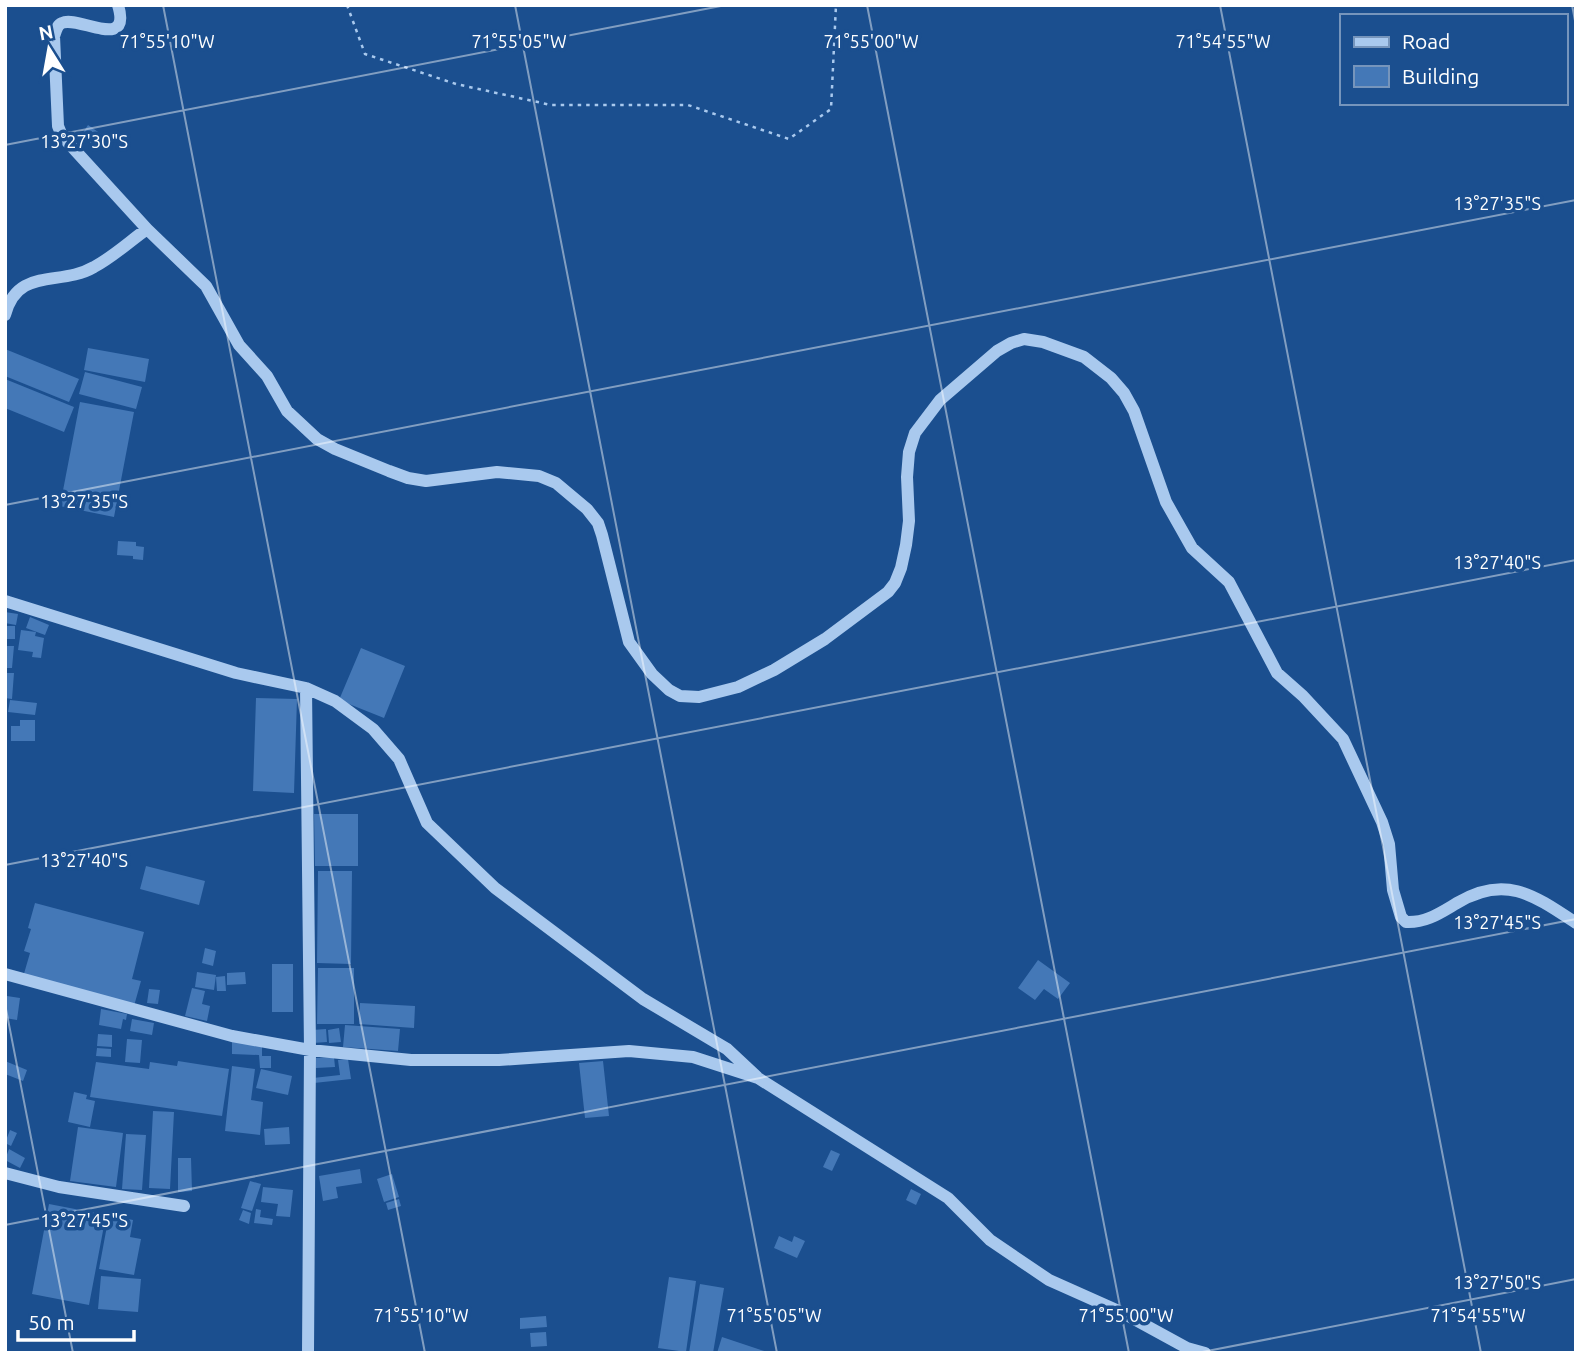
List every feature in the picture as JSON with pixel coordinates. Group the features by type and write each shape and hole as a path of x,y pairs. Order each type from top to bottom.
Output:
{"street":[{"path":"118,5 120,20 117,26 110,30 74,21 62,23 57,27 54,36 58,126 62,136 147,229 206,286 239,345 267,376 287,411 317,439 335,449 408,478 426,481 497,472 538,476 556,483 587,509 598,523 602,535 629,642 652,674 668,690 680,696 699,697 719,693 774,670 825,639 888,592 901,568 906,545 909,521 909,452 915,433 926,415 997,351 1010,343 1024,340 1043,342 1084,357 1111,378 1124,393 1166,502 1192,548 1229,582 1278,673 1343,739 1382,821 1389,844 1393,890 1401,917 1406,922 1425,920 1469,896 1502,888 1536,897 1576,923"},
{"path":"5,315 9,300 23,285 94,268 147,229"},
{"path":"5,601 236,673 306,688 335,701 373,729 399,759 426,823 495,888 643,999 727,1049 758,1078 948,1198 990,1240 1049,1280 1123,1313 1187,1348 1205,1353"},
{"path":"306,688 310,1050 307,1353"},
{"path":"5,974 150,1016 232,1036 310,1050 411,1060 499,1060 629,1051 692,1057 758,1078"},
{"path":"5,1173 59,1187 184,1206"}],"path":[{"path":"347,5 365,54 456,84 551,105 688,105 789,139 831,109 836,5"}],"building":[{"path":"88,125 101,134 94,145 81,136"},
{"path":"88,348 149,359 145,382 84,370"},
{"path":"5,349 79,379 69,402 5,376"},
{"path":"85,372 142,387 136,409 79,394"},
{"path":"5,379 74,407 64,432 5,408"},
{"path":"80,402 134,412 114,517 60,506"},
{"path":"118,541 136,542 136,546 144,547 143,560 117,555"},
{"path":"5,612 18,614 16,625 5,623"},
{"path":"30,617 49,625 45,635 26,628"},
{"path":"5,626 15,626 15,639 5,639"},
{"path":"21,630 36,632 35,636 44,638 41,658 32,657 33,652 18,650"},
{"path":"5,646 14,646 12,668 5,668"},
{"path":"361,648 405,666 384,718 339,700"},
{"path":"5,673 14,673 12,699 5,698"},
{"path":"256,698 297,699 294,793 253,791"},
{"path":"10,700 37,703 35,715 8,712"},
{"path":"20,720 35,720 35,741 11,741 11,726 20,726"},
{"path":"314,814 358,814 358,866 315,866"},
{"path":"146,866 205,881 199,905 140,889"},
{"path":"318,871 352,871 351,964 317,963"},
{"path":"35,903 144,932 132,979 141,981 134,1006 23,977 30,953 24,951"},
{"path":"205,948 216,951 213,966 202,963"},
{"path":"1038,960 1070,983 1058,999 1044,989 1035,1000 1018,988"},
{"path":"272,964 293,964 293,1012 272,1012"},
{"path":"318,968 354,968 354,1024 317,1024"},
{"path":"197,972 216,975 214,990 195,987"},
{"path":"245,972 246,984 227,985 227,973"},
{"path":"225,976 226,991 217,991 216,977"},
{"path":"192,988 205,991 202,1004 210,1006 207,1021 185,1016"},
{"path":"149,989 160,990 158,1004 147,1003"},
{"path":"7,996 20,998 17,1020 5,1018"},
{"path":"360,1003 415,1006 414,1028 359,1024"},
{"path":"101,1009 127,1014 121,1029 99,1025"},
{"path":"132,1019 154,1023 152,1035 130,1031"},
{"path":"345,1025 400,1029 398,1051 343,1047"},
{"path":"339,1028 341,1042 329,1043 328,1030"},
{"path":"326,1029 327,1042 313,1043 312,1030"},
{"path":"98,1034 112,1035 112,1047 97,1046"},
{"path":"127,1039 142,1040 140,1063 125,1062"},
{"path":"232,1042 262,1043 262,1056 271,1056 271,1068 260,1068 259,1055 232,1054"},
{"path":"97,1048 111,1049 111,1057 96,1056"},
{"path":"334,1057 335,1067 316,1068 316,1058"},
{"path":"348,1059 351,1079 314,1083 313,1078 340,1075 338,1060"},
{"path":"5,1061 27,1070 23,1081 5,1074"},
{"path":"178,1061 229,1069 222,1116 90,1097 96,1062 149,1069 150,1062 177,1066"},
{"path":"603,1061 609,1116 585,1118 579,1063"},
{"path":"232,1066 255,1069 251,1100 263,1102 260,1135 225,1131"},
{"path":"261,1069 292,1076 288,1095 256,1088"},
{"path":"74,1092 87,1095 86,1099 95,1101 90,1127 68,1122"},
{"path":"153,1111 174,1112 170,1189 149,1188"},
{"path":"78,1127 123,1133 116,1187 70,1181"},
{"path":"289,1127 290,1144 265,1145 264,1129"},
{"path":"10,1130 17,1133 11,1146 5,1143"},
{"path":"126,1134 146,1135 142,1190 122,1189"},
{"path":"9,1149 25,1158 20,1168 5,1160"},
{"path":"831,1150 840,1154 832,1171 823,1167"},
{"path":"178,1158 191,1158 192,1191 178,1192"},
{"path":"360,1169 362,1183 336,1187 338,1198 323,1201 319,1176"},
{"path":"392,1174 399,1197 384,1202 377,1179"},
{"path":"250,1181 261,1184 252,1211 241,1208"},
{"path":"263,1187 293,1190 290,1217 276,1216 278,1204 261,1202"},
{"path":"911,1189 921,1194 916,1205 906,1200"},
{"path":"399,1199 401,1206 388,1210 386,1203"},
{"path":"49,1204 106,1215 89,1305 32,1294"},
{"path":"256,1209 261,1210 260,1217 273,1219 272,1225 254,1223"},
{"path":"243,1210 251,1213 249,1224 239,1220"},
{"path":"109,1215 133,1220 130,1237 141,1239 134,1275 99,1269"},
{"path":"779,1236 792,1242 794,1236 805,1241 797,1258 774,1248"},
{"path":"101,1276 141,1279 138,1312 98,1309"},
{"path":"669,1277 696,1281 686,1352 658,1348"},
{"path":"700,1284 724,1288 713,1353 689,1353"},
{"path":"546,1316 547,1327 520,1329 520,1318"},
{"path":"546,1332 547,1346 531,1347 530,1333"},
{"path":"722,1337 767,1352 767,1353 717,1353"}]}
